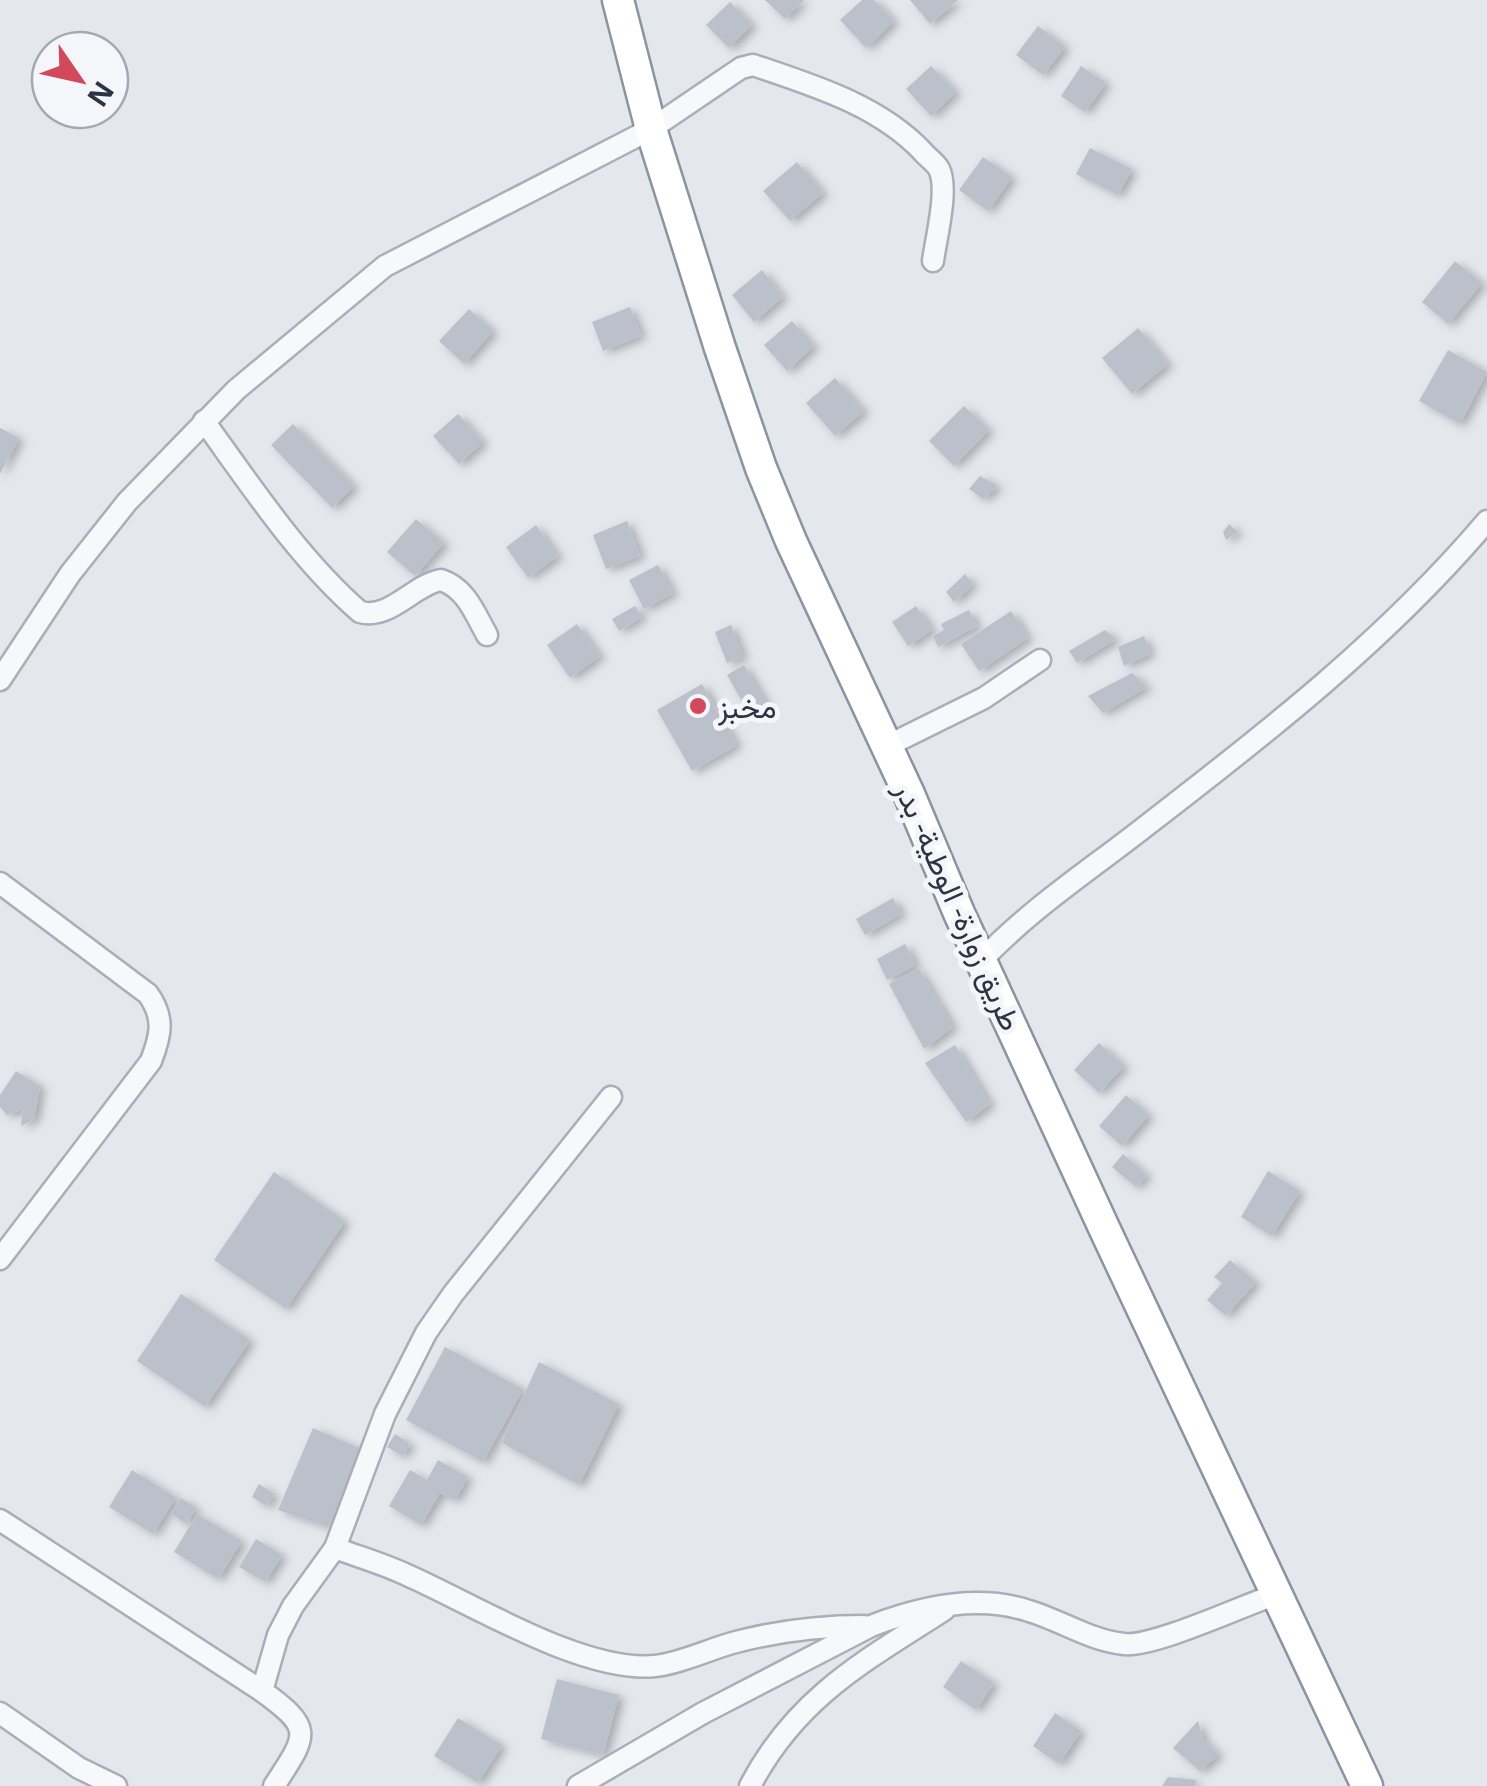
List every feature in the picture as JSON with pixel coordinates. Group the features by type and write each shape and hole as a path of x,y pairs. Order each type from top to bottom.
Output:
{"highway":[{"name":"طريق زوارة- الوطية- بدر","path":"618,0 651,129 761,468 810,587 1367,1786"}],"street":[{"path":"0,680 106,525 204,422 385,266 651,129 741,68 753,65 820,88 881,118 914,143 939,169 942,195 932,261"},
{"path":"204,422 258,496 360,612 380,613 441,580 464,594 487,635"},
{"path":"981,961 1016,924 1147,826 1362,652 1435,580 1487,521"},
{"path":"887,746 984,698 1040,660"},
{"path":"0,883 148,994 161,1020 160,1038 151,1061 0,1259"},
{"path":"262,1690 278,1635 293,1606 335,1548 385,1414 426,1333 611,1097"},
{"path":"0,1520 262,1690 294,1715 301,1732 298,1749 274,1786"},
{"path":"335,1548 408,1575 559,1644 625,1664 655,1666 812,1626 871,1626"},
{"path":"578,1786 703,1713 897,1616 954,1604 1025,1609 1125,1645 1167,1636 1276,1594"},
{"path":"750,1786 766,1755 793,1720 824,1692 859,1664 954,1604"},
{"path":"0,1713 79,1768 116,1786"}],"building":[{"path":"765,0 804,0 785,19"},
{"path":"862,0 874,0 894,21 866,48 840,20"},
{"path":"910,0 958,0 930,24"},
{"path":"730,2 752,25 729,48 706,25"},
{"path":"1038,26 1065,47 1043,75 1016,55"},
{"path":"931,66 956,92 931,116 906,89"},
{"path":"1081,66 1106,83 1085,112 1061,96"},
{"path":"1090,148 1132,169 1118,195 1076,174"},
{"path":"983,157 1012,177 988,211 959,190"},
{"path":"797,162 823,193 790,221 763,191"},
{"path":"1455,261 1482,283 1448,324 1422,302"},
{"path":"762,270 783,297 754,322 732,295"},
{"path":"630,307 641,336 603,351 592,322"},
{"path":"469,309 493,331 464,364 439,341"},
{"path":"792,321 814,346 787,371 764,345"},
{"path":"1138,328 1168,364 1132,394 1102,358"},
{"path":"1448,350 1487,372 1460,424 1419,401"},
{"path":"835,378 864,411 835,436 806,403"},
{"path":"964,406 989,430 954,466 929,441"},
{"path":"458,414 483,442 459,464 433,436"},
{"path":"293,424 354,486 332,508 271,445"},
{"path":"0,428 19,438 0,474"},
{"path":"980,476 998,486 983,499 969,489"},
{"path":"416,519 444,543 415,576 387,552"},
{"path":"627,521 640,556 606,569 593,535"},
{"path":"1229,524 1238,532 1226,540 1223,532"},
{"path":"536,525 558,556 528,578 506,547"},
{"path":"658,565 673,593 644,609 629,580"},
{"path":"965,574 973,584 954,602 946,592"},
{"path":"635,606 642,617 619,631 612,619"},
{"path":"916,606 932,630 908,646 892,622"},
{"path":"969,610 977,626 938,647 933,636 944,630 941,624"},
{"path":"1011,611 1028,638 979,671 961,644"},
{"path":"577,624 600,656 570,678 547,645"},
{"path":"731,625 743,657 727,663 715,632"},
{"path":"1105,630 1116,639 1077,663 1069,651"},
{"path":"1144,636 1150,654 1124,666 1118,647"},
{"path":"744,665 767,705 750,715 727,675"},
{"path":"1132,673 1147,687 1103,713 1088,696"},
{"path":"702,684 737,745 692,771 657,710"},
{"path":"893,898 901,914 865,935 856,919"},
{"path":"905,944 916,965 887,980 877,959"},
{"path":"919,969 953,1027 924,1049 889,984"},
{"path":"1099,1043 1124,1066 1099,1093 1074,1070"},
{"path":"955,1045 990,1104 966,1122 925,1063"},
{"path":"16,1071 40,1086 34,1119 21,1126 23,1109 7,1115 0,1107 0,1095"},
{"path":"1126,1095 1149,1115 1122,1146 1099,1126"},
{"path":"1123,1154 1147,1175 1136,1187 1112,1167"},
{"path":"1268,1171 1300,1191 1272,1236 1241,1217"},
{"path":"274,1172 345,1221 286,1309 214,1260"},
{"path":"1230,1260 1256,1282 1226,1316 1207,1300 1222,1283 1214,1277"},
{"path":"181,1294 250,1340 205,1407 137,1361"},
{"path":"445,1347 523,1389 483,1462 406,1420"},
{"path":"539,1362 619,1404 579,1485 502,1443"},
{"path":"313,1428 364,1450 328,1527 278,1510"},
{"path":"395,1434 410,1444 403,1456 387,1447"},
{"path":"438,1460 468,1477 455,1500 440,1493 421,1525 389,1506 410,1470 427,1480"},
{"path":"132,1470 176,1497 153,1534 109,1507"},
{"path":"259,1484 274,1494 267,1506 252,1497"},
{"path":"181,1498 196,1508 187,1524 171,1514"},
{"path":"197,1514 242,1541 218,1579 174,1552"},
{"path":"256,1539 282,1555 265,1582 239,1567"},
{"path":"961,1661 994,1683 976,1710 943,1687"},
{"path":"557,1679 619,1695 603,1755 541,1739"},
{"path":"1055,1713 1081,1731 1059,1764 1033,1746"},
{"path":"458,1718 502,1745 478,1783 434,1756"},
{"path":"1198,1721 1203,1739 1219,1754 1200,1771 1173,1748"},
{"path":"1168,1777 1196,1780 1195,1786 1162,1786"}],"place":[{"name":"مخبز","path":"698,706"}]}
